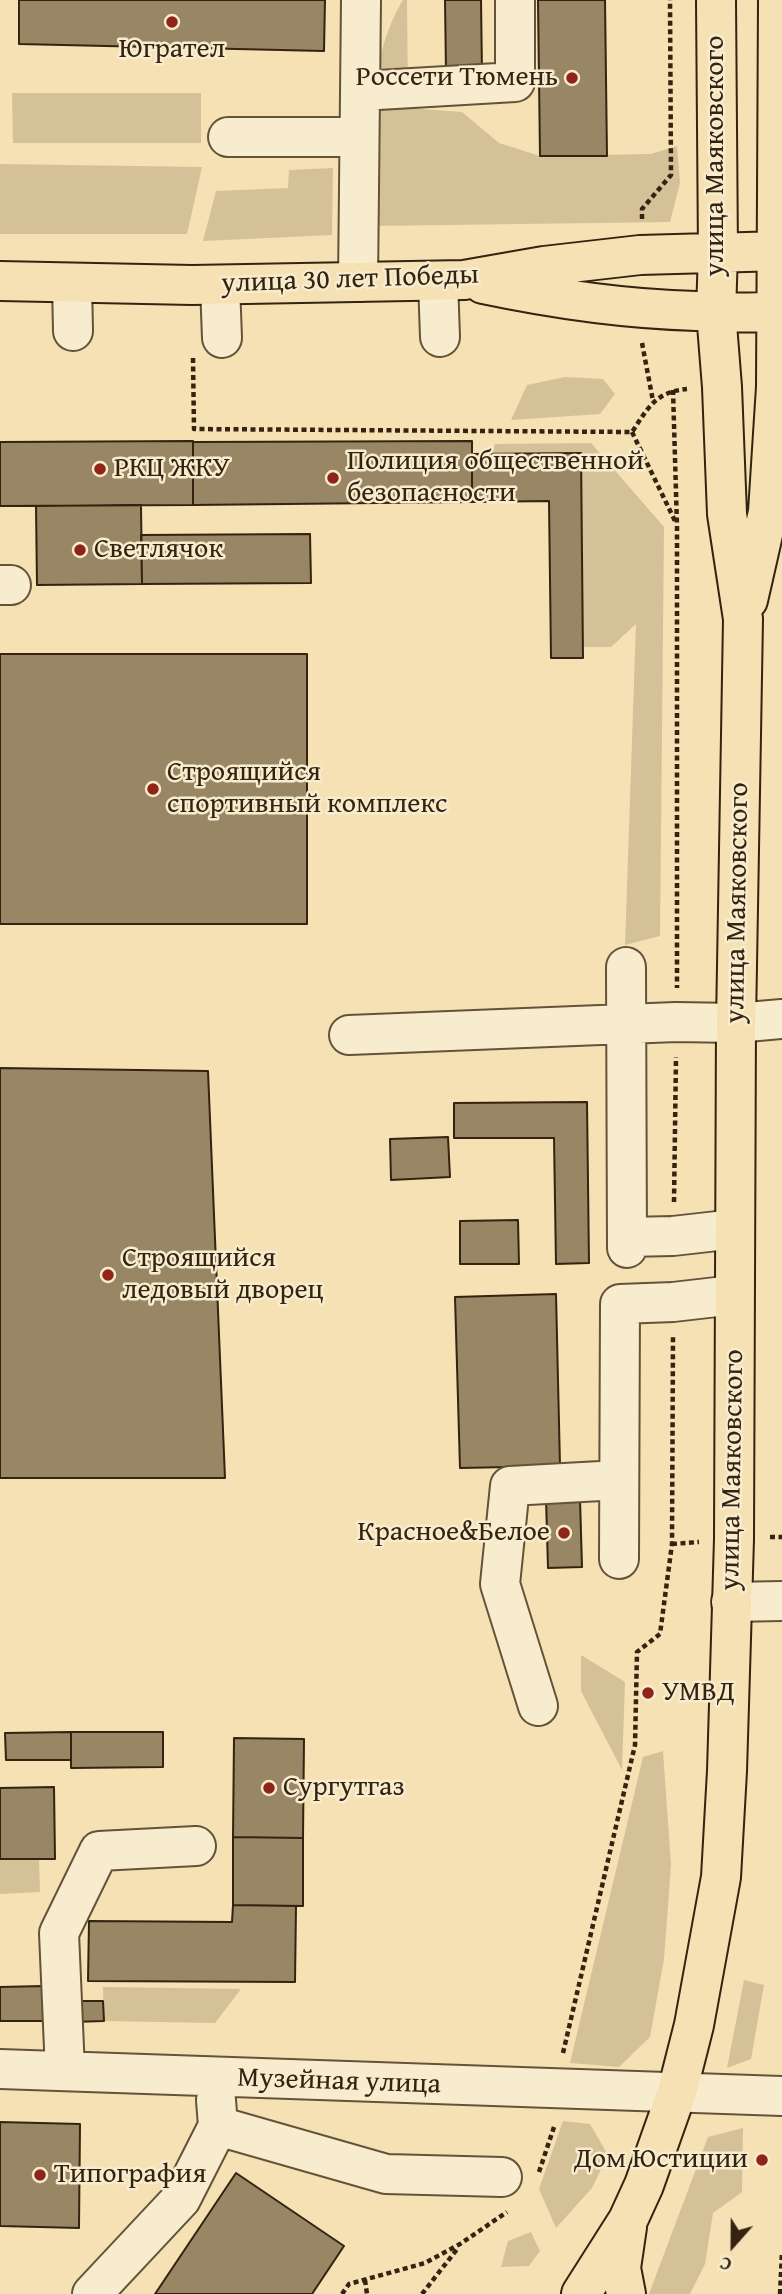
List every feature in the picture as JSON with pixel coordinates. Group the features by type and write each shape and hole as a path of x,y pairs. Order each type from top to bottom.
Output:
{"main road":[{"name":"улица Маяковского","path":"581,2294 628,2220 645,2185 677,2092 694,2025 721,1877 734,1539 736,1023 743,619 727,514 716,312 716,0"},
{"name":"улица Маяковского","path":"743,619 768,512 776,387 780,251 778,0"},
{"name":"улица 30 лет Победы","path":"0,281 220,285 451,281 640,254 780,251"},
{"name":"улица Маяковского","path":"451,281 545,297 641,309 779,311"},
{"path":"626,2294 621,2269 628,2220"}],"street":[{"path":"358,282 361,0"},
{"path":"360,91 515,82 515,0"},
{"path":"228,137 359,137"},
{"path":"440,337 451,281"},
{"path":"72,283 73,331"},
{"path":"220,285 222,338"},
{"path":"626,967 627,1242 735,1229"},
{"path":"349,1035 676,1022 736,1023 782,1019"},
{"path":"620,1559 620,1304 673,1302 734,1295"},
{"path":"538,1706 500,1584 510,1486 619,1480"},
{"path":"731,1602 782,1601"},
{"path":"65,2071 59,1933 99,1851 197,1846"},
{"name":"Музейная улица","path":"0,2068 782,2096"},
{"path":"92,2294 181,2199 218,2126 215,2077"},
{"path":"218,2126 386,2174 502,2177"}],"path":[{"path":"640,254 642,209 671,175 670,0"},
{"path":"641,309 642,350 653,401"},
{"path":"632,432 653,401 673,390 722,387"},
{"path":"194,429 632,432"},
{"path":"632,432 677,526"},
{"path":"422,2294 460,2244"},
{"path":"780,2294 782,2252"},
{"path":"365,2280 367,2294"}],"shaded area":[{"path":"403,0 407,0 408,108 462,112 499,143 540,156 651,154 677,146 680,183 670,222 371,226 371,139 376,80 390,25"},
{"path":"12,93 201,93 201,143 13,143"},
{"path":"0,164 202,167 187,234 0,234"},
{"path":"333,168 332,235 203,241 216,191 288,188 289,170"},
{"path":"565,377 603,379 615,394 600,414 511,420 527,385"},
{"path":"591,443 664,527 660,936 625,945 636,624 611,647 583,647 581,454 491,454 495,444"},
{"path":"581,1655 625,1682 622,1770 581,1691"},
{"path":"663,1751 671,1865 664,1959 650,2037 619,2067 570,2063 643,1757"},
{"path":"0,1859 39,1859 40,1892 0,1894"},
{"path":"744,1980 764,1985 751,2059 727,2068"},
{"path":"103,1987 241,1989 215,2023 104,2021"},
{"path":"563,2121 590,2124 608,2155 592,2188 556,2228 539,2189"},
{"path":"743,2128 742,2192 713,2213 705,2264 690,2294 649,2294 708,2137"},
{"path":"531,2232 540,2251 529,2266 501,2267 508,2241"}],"building":[{"name":"Югрател","path":"19,0 325,0 324,51 19,44"},
{"path":"445,0 481,0 482,72 446,72"},
{"name":"Россети Тюмень","path":"538,0 605,0 607,156 540,156"},
{"path":"193,441 193,505 0,506 0,442"},
{"name":"Полиция общественной безопасности","path":"472,441 472,502 193,505 193,442"},
{"path":"581,453 583,658 551,658 549,501 472,502 472,454"},
{"path":"141,505 142,584 37,585 36,506"},
{"path":"310,534 311,583 142,584 141,535"},
{"name":"Строящийся спортивный комплекс","path":"0,654 307,654 307,924 0,924"},
{"name":"Строящийся ледовый дворец","path":"0,1068 208,1071 225,1478 0,1478"},
{"path":"587,1102 589,1263 556,1264 554,1138 454,1138 454,1103"},
{"path":"448,1137 450,1177 391,1180 390,1139"},
{"path":"518,1220 519,1264 460,1264 460,1221"},
{"path":"556,1294 560,1466 460,1468 455,1297"},
{"name":"Красное&Белое","path":"546,1499 580,1499 582,1567 548,1568"},
{"path":"71,1732 71,1760 6,1760 5,1733"},
{"path":"71,1732 163,1732 163,1767 71,1768"},
{"name":"Сургутгаз","path":"234,1738 304,1739 303,1838 233,1837"},
{"path":"54,1787 55,1859 0,1859 0,1788"},
{"path":"233,1837 303,1838 303,1906 233,1905"},
{"path":"233,1905 296,1906 295,1982 88,1981 89,1921 232,1922"},
{"path":"44,1986 44,2021 0,2021 0,1987"},
{"path":"71,2001 103,2001 104,2021 72,2022"},
{"name":"Типография","path":"0,2122 80,2124 79,2228 0,2226"},
{"path":"236,2173 344,2246 312,2294 155,2294"}],"place":[{"name":"Югрател","path":"172,22"},
{"name":"Россети Тюмень","path":"572,78"},
{"name":"РКЦ ЖКУ","path":"100,469"},
{"name":"Полиция общественной безопасности","path":"333,478"},
{"name":"Светлячок","path":"80,550"},
{"name":"Строящийся спортивный комплекс","path":"153,789"},
{"name":"Строящийся ледовый дворец","path":"108,1275"},
{"name":"Красное&Белое","path":"564,1533"},
{"name":"УМВД","path":"648,1693"},
{"name":"Сургутгаз","path":"269,1788"},
{"name":"Дом Юстиции","path":"762,2160"},
{"name":"Типография","path":"40,2175"}]}
